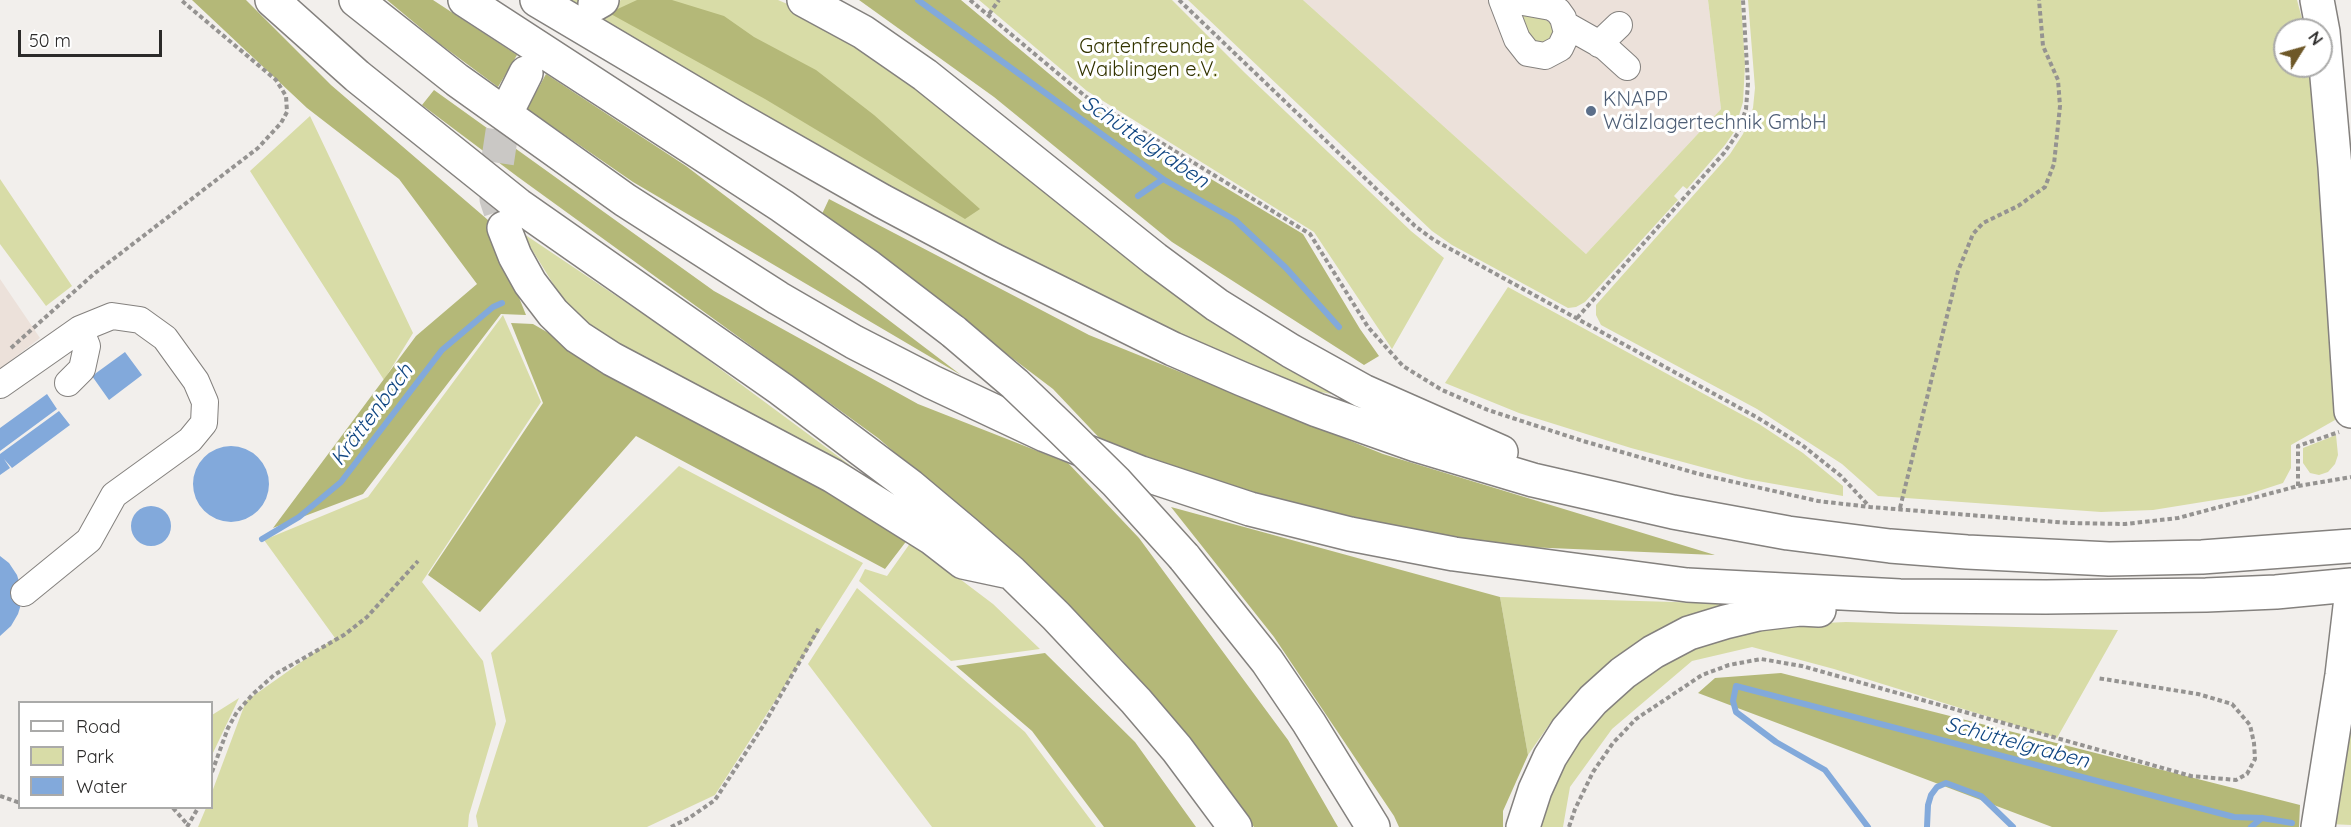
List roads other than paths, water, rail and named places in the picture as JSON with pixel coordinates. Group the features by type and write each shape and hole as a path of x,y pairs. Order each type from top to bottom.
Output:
{"main road":[{"path":"272,0 357,76 518,205 840,433 918,493 1011,572 1136,701 1177,749 1235,827"},
{"path":"356,0 457,81 625,200 778,298 854,342 932,382 1046,435 1141,473 1250,509 1350,534 1454,554 1687,585 1900,596 2046,597 2276,592 2351,585"},
{"path":"465,0 782,206 869,267 954,332 1015,384 1116,482 1228,610 1273,670 1373,827"},
{"path":"537,0 647,67 882,201 993,260 1173,349 1317,410 1416,445 1533,480 1673,512 1788,533 1890,546 2109,559 2278,553 2351,546"},
{"path":"804,0 863,32 925,75 1101,217 1217,305 1291,351 1363,391 1498,450 1533,480"},
{"path":"2317,0 2323,32 2334,156 2348,350 2346,421"},
{"path":"504,228 515,256 530,283 553,313 578,337 612,359 833,476 932,538 963,562 1011,572"},
{"path":"1523,827 1535,790 1567,730 1600,693 1653,652 1689,633 1758,614 1800,609 1852,612 1900,596"},
{"path":"2318,827 2342,675 2351,598"}],"lane":[{"path":"1502,0 1517,39 1528,53 1536,56 1553,54 1564,42 1564,12"},
{"path":"1512,0 1551,7 1564,12 1627,67"},
{"path":"1599,44 1620,25"},
{"path":"0,385 80,329 112,316 140,320 165,338 196,381 205,402 204,423 190,440 114,495 88,540 24,593"},
{"path":"68,383 82,369 87,346 80,329"}],"water":[{"path":"125,352 142,375 109,400 92,376"},
{"path":"47,394 57,409 0,451 0,428"},
{"path":"59,411 70,425 12,468 4,459 10,468 0,475 0,454"},
{"path":"231,446 245,449 258,457 266,470 269,484 266,498 258,511 245,519 231,522 217,519 204,511 196,498 193,484 196,470 204,457 217,449"},
{"path":"151,506 165,512 171,526 165,540 151,546 137,540 131,526 137,512"},
{"path":"0,556 9,563 17,575 22,601 11,626 0,636"}],"waterway":[{"name":"Schüttelgraben","path":"918,0 1163,179 1235,220 1286,268 1339,327"},
{"name":"Krättenbach","path":"1138,196 1163,179"},
{"name":"Krättenbach","path":"262,539 299,517 341,482 442,350 493,307 502,303"},
{"name":"Schüttelgraben","path":"1868,827 1825,770 1776,742 1736,712 1733,701 1736,686 2234,817 2262,818 2292,823"},
{"path":"1927,827 1931,795 1937,787 1946,783 1981,796 2013,827"},
{"path":"2251,827 2262,818"}],"tunnel":[{"path":"500,211 496,199 496,172 503,125 512,101"}],"place":[{"name":"KNAPP Wälzlagertechnik GmbH","path":"1591,111"}],"park label":[{"name":"Gartenfreunde Waiblingen e.V.","path":"1147,58"}]}
